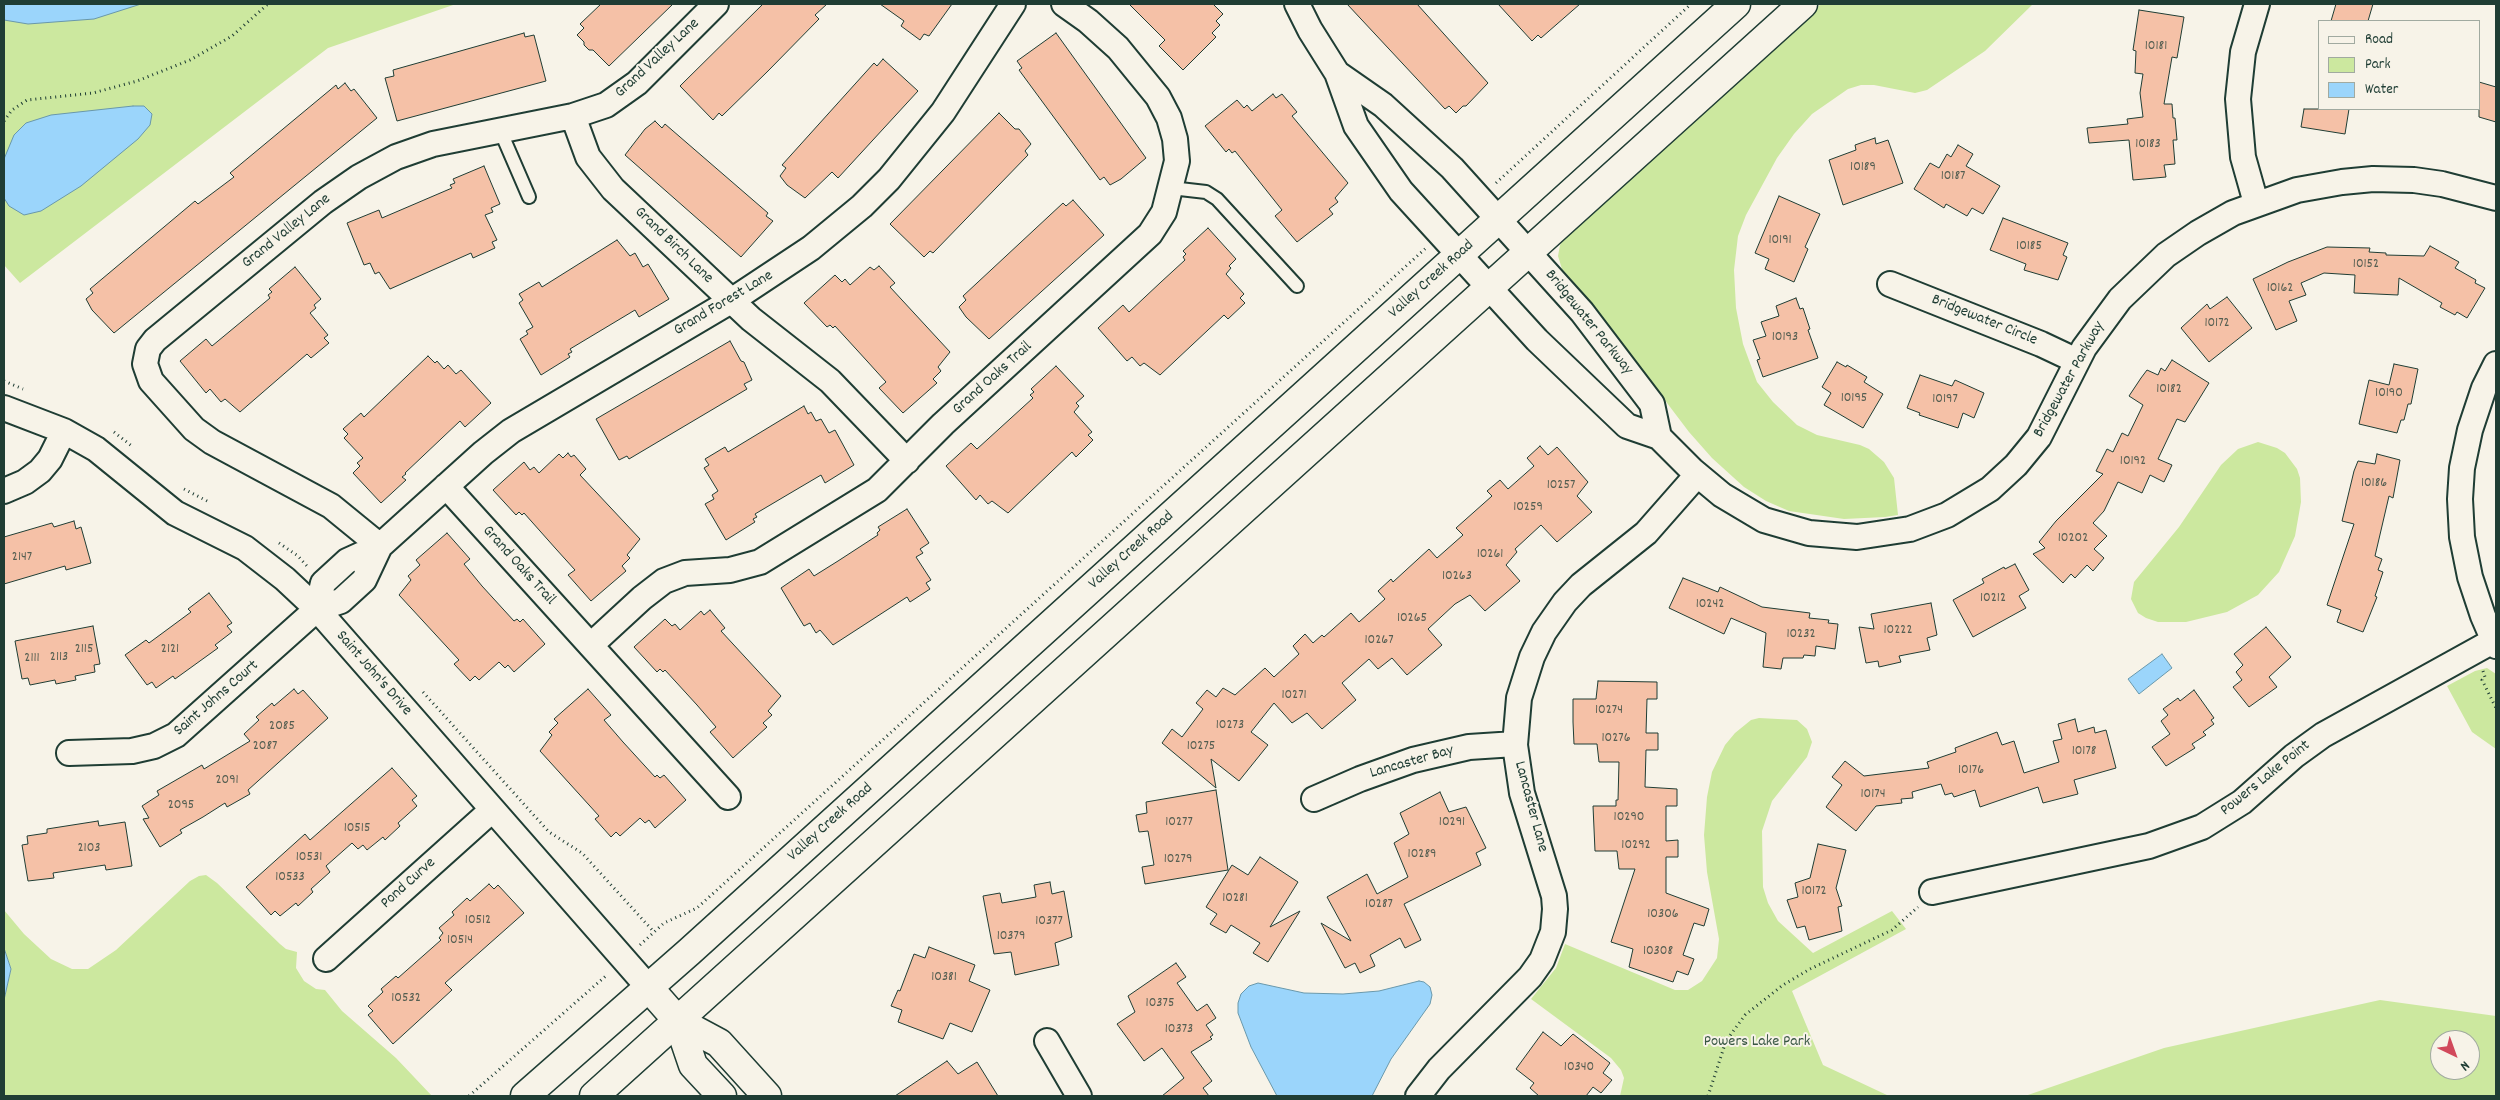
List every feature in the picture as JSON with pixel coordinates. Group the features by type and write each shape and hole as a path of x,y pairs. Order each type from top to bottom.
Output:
{"main road":[{"name":"Valley Creek Road","path":"525,1096 648,988 1736,4"},
{"path":"594,1096 1803,4"},
{"name":"Saint John's Drive","path":"648,988 678,1021 719,1043 767,1096"},
{"name":"Saint John's Drive","path":"678,1021 693,1065 722,1096"}],"street":[{"name":"Grand Valley Lane","path":"380,546 331,506 212,442 194,429 151,381 145,364 148,349 155,340 323,202 364,173 420,148 573,116 606,105 629,90 716,4"},
{"name":"Grand Forest Lane","path":"317,609 341,601 364,580 380,546 446,486 511,431 731,301 811,248 862,206 889,179 943,112 1013,4"},
{"name":"Grand Oaks Trail","path":"591,645 642,598 664,581 686,572 730,570 760,562 877,490 943,424 1150,234 1164,212 1177,161 1175,139 1169,118 1158,97 1118,48 1088,21 1064,4"},
{"path":"1297,4 1310,30 1338,73"},
{"path":"2256,203 2243,157 2238,99 2243,52 2257,4"},
{"name":"Bridgewater Parkway","path":"1338,73 1383,105 1452,168 1587,318 1652,404 1659,437"},
{"name":"Bridgewater Parkway","path":"1338,73 1356,126 1401,191 1551,354 1627,426 1659,437 1697,475 1750,512 1791,529 1828,536 1857,537 1889,533 1919,526 1966,505 2010,471 2039,437 2077,361 2112,309 2151,268 2198,233 2256,203 2310,187 2342,182 2387,179 2442,184 2496,198"},
{"name":"Grand Birch Lane","path":"573,116 588,157 603,178 731,301 772,337 830,381 907,461"},
{"name":"Bridgewater Circle","path":"1890,284 2041,344 2077,361"},
{"path":"2495,644 2470,578 2462,537 2460,499 2462,468 2470,430 2484,388 2496,364"},
{"name":"Saint John's Drive","path":"4,408 64,432 109,457 141,488 175,513 231,541 285,578 317,609 648,988"},
{"path":"4,491 21,484 40,471 50,459 64,432"},
{"name":"Lancaster Lane","path":"1418,1096 1439,1069 1530,977 1542,960 1550,939 1555,917 1554,896 1522,793 1515,744 1517,708 1525,676 1549,623 1575,591 1646,533 1697,475"},
{"name":"Grand Oaks Trail","path":"446,486 728,797"},
{"name":"Saint Johns Court","path":"69,753 132,751 154,746 170,739 191,724 317,609"},
{"name":"Powers Lake Point","path":"1932,892 2149,846 2202,827 2242,802 2301,750 2330,730 2495,644"},
{"name":"Lancaster Bay","path":"1314,799 1360,779 1413,760 1469,748 1515,744"},
{"name":"Pond Curve","path":"326,959 492,810"},
{"path":"1047,1041 1079,1096"}],"lane":[{"path":"500,130 529,197"},
{"path":"1171,188 1211,195 1226,207 1297,286"}],"path":[{"path":"4,121 12,110 26,100 93,92 137,81 190,60 232,36 268,4"},
{"path":"1493,186 1691,4"},
{"path":"417,685 549,832 582,853 654,932 664,923 697,908 1425,249"},
{"path":"4,381 31,392"},
{"path":"111,430 140,453"},
{"path":"180,487 213,504"},
{"path":"276,541 298,556 313,572"},
{"path":"2483,670 2485,676 2482,680 2496,708"},
{"path":"1708,1096 1726,1041 1745,1015 1783,985 1810,968 1892,930 1932,892"},
{"path":"470,1096 590,990"}],"green space":[{"path":"4,4 456,4 328,48 20,283 4,265"},
{"path":"1821,4 2033,4 1985,51 1927,90 1915,93 1874,85 1861,85 1848,89 1812,114 1794,134 1777,158 1746,215 1738,236 1734,270 1736,308 1743,344 1757,382 1773,402 1797,425 1817,435 1860,445 1869,449 1884,462 1894,478 1898,515 1885,517 1844,519 1789,511 1766,501 1744,487 1712,458 1689,432 1589,300 1562,269 1558,256 1560,245 1569,231"},
{"path":"2258,442 2277,448 2285,453 2297,469 2300,478 2301,502 2295,536 2279,572 2258,595 2227,612 2186,622 2158,622 2138,613 2131,599 2134,582 2179,527 2221,465 2238,449"},
{"path":"2487,668 2496,674 2496,749 2472,732 2447,686 2475,671"},
{"name":"Powers Lake Park","path":"1759,718 1797,720 1807,729 1812,742 1807,757 1772,801 1762,831 1763,887 1768,903 1778,921 1813,953 1892,911 1906,929 1792,991 1823,1065 1889,1096 1620,1096 1624,1078 1621,1070 1611,1058 1531,999 1556,968 1565,944 1675,990 1688,990 1702,981 1717,958 1719,939 1707,872 1704,835 1707,797 1712,772 1725,745 1735,733 1751,720"},
{"path":"206,875 217,883 280,944 286,949 297,952 296,968 304,981 316,989 325,990 342,1011 396,1058 432,1096 4,1096 4,1000 11,969 4,948 4,910 24,934 51,959 72,969 88,969 116,950 190,881 199,876"},
{"path":"2380,1000 2496,1016 2496,1096 2025,1096 2164,1048"}],"water":[{"path":"4,4 141,4 94,19 28,24 4,20"},
{"path":"144,106 152,114 150,125 138,139 81,186 41,211 24,215 9,206 4,198 4,159 14,135 26,123 51,115"},
{"path":"2162,654 2172,668 2139,694 2128,679"},
{"path":"4,948 11,969 4,1000"},
{"path":"1419,981 1424,982 1430,987 1432,995 1430,1004 1391,1059 1372,1096 1277,1096 1251,1047 1238,1013 1238,1003 1241,994 1249,986 1258,983 1304,993 1343,994 1379,991"}],"building":[{"path":"601,4 673,4 609,66 593,50 589,50 577,35 584,28 580,24"},
{"path":"763,4 827,4 815,15 819,19 768,71 722,116 719,113 713,120 680,86"},
{"path":"880,4 952,4 929,36 924,34 920,40 901,26 904,21"},
{"path":"1129,4 1213,4 1223,14 1216,21 1220,25 1212,33 1216,37 1183,70 1159,46 1165,40"},
{"path":"1347,4 1417,4 1488,83 1466,106 1463,106 1456,113 1449,106 1445,109"},
{"path":"1498,4 1580,4 1541,38 1538,35 1532,41"},
{"path":"2336,4 2373,4 2368,20 2331,20"},
{"path":"2139,10 2184,17 2177,58 2172,57 2164,104 2172,104 2173,118 2175,118 2177,140 2173,140 2175,164 2164,165 2166,177 2133,180 2129,140 2089,143 2087,128 2128,124 2127,119 2143,117 2140,93 2143,74 2135,73 2136,51 2133,50"},
{"path":"524,33 525,37 534,35 546,81 397,121 385,78 394,76 393,70"},
{"path":"1056,33 1146,158 1121,179 1110,185 1104,177 1100,180 1019,70 1022,68 1017,61"},
{"path":"883,59 918,91 838,178 832,172 805,198 787,185 780,176 786,168 782,165 874,63 877,66"},
{"path":"2480,82 2496,87 2496,122 2479,117"},
{"path":"345,83 351,91 354,89 377,118 114,333 92,310 86,299 93,293 90,289 195,201 198,204 234,177 230,173 336,85 338,89"},
{"path":"1273,94 1276,98 1282,94 1297,112 1292,116 1348,183 1335,198 1338,202 1329,209 1333,214 1297,242 1275,216 1282,210 1235,151 1232,153 1229,149 1226,152 1205,126 1237,100 1244,108 1247,105 1252,111"},
{"path":"2304,109 2349,110 2345,134 2301,127"},
{"path":"999,113 1015,129 1019,129 1031,144 1025,151 1028,155 933,253 930,251 924,257 890,224"},
{"path":"655,121 662,128 665,124 768,213 766,216 773,221 741,257 625,155 645,129"},
{"path":"1875,138 1876,144 1888,140 1903,183 1843,205 1829,160 1856,150 1855,145"},
{"path":"1958,145 1973,154 1966,166 2000,186 1983,214 1972,208 1967,216 1946,204 1944,208 1914,189 1930,163 1939,168 1947,154 1951,157"},
{"path":"484,166 500,204 491,208 493,212 485,215 497,240 492,242 495,248 473,258 471,253 390,289 379,272 375,274 370,263 364,265 347,223 379,210 382,218 452,188 450,185 455,183 453,179"},
{"path":"1779,196 1820,214 1805,247 1808,249 1794,282 1765,269 1769,259 1755,253"},
{"path":"1073,200 1104,235 989,339 966,317 959,307 966,300 963,296 1063,203 1066,206"},
{"path":"2003,218 2068,243 2063,255 2067,257 2058,280 2024,270 2026,264 1990,250"},
{"path":"1208,228 1236,259 1229,266 1231,268 1226,274 1244,294 1240,298 1245,303 1228,319 1224,315 1160,375 1144,363 1140,366 1132,357 1127,361 1098,328 1123,305 1129,312 1185,260 1183,257 1186,254 1183,251"},
{"path":"617,240 630,256 635,253 643,267 648,264 669,299 639,317 635,310 570,349 572,352 568,354 570,357 541,375 520,339 528,334 526,331 533,327 519,303 523,300 519,294 539,282 542,287"},
{"path":"2430,246 2459,262 2455,268 2476,280 2475,283 2485,288 2467,318 2457,312 2455,315 2440,307 2442,303 2399,278 2398,295 2354,293 2355,275 2324,273 2301,283 2306,295 2289,301 2297,321 2276,330 2253,279 2288,262 2327,247 2370,248 2369,252 2386,253 2386,255 2424,256"},
{"path":"879,266 895,283 890,287 950,352 938,367 941,371 933,379 937,383 903,413 879,388 886,382 835,326 833,328 830,325 827,327 804,303 835,275 842,282 845,279 850,285 870,267 874,270"},
{"path":"295,267 321,299 314,305 316,308 310,313 328,335 324,338 329,343 311,358 307,354 240,412 225,399 221,402 210,389 206,393 180,361 206,339 212,346 270,298 268,295 272,292 269,289"},
{"path":"2227,297 2252,328 2209,362 2181,328 2207,304 2210,309"},
{"path":"1796,298 1800,309 1803,308 1810,329 1808,330 1818,358 1763,377 1757,360 1760,359 1753,340 1766,336 1761,322 1779,316 1776,306"},
{"path":"730,341 741,361 744,362 752,380 744,384 747,389 629,459 627,456 619,460 596,419"},
{"path":"428,356 435,363 437,361 444,369 448,365 456,374 461,370 491,403 465,427 460,421 405,473 402,477 406,480 381,503 353,473 360,466 357,463 363,458 344,438 348,434 343,429 361,413 364,417"},
{"path":"2172,360 2209,383 2185,422 2177,419 2158,459 2172,465 2164,482 2150,475 2142,493 2118,482 2104,511 2093,523 2107,536 2094,549 2104,558 2093,571 2087,565 2075,578 2071,574 2063,583 2033,554 2045,548 2039,542 2056,521 2103,474 2096,471 2107,449 2113,452 2122,433 2128,436 2143,405 2129,396 2141,378 2147,370 2158,375 2161,368 2165,371"},
{"path":"1837,362 1846,367 1847,365 1867,377 1864,382 1883,394 1863,428 1824,405 1831,393 1822,387"},
{"path":"2394,364 2418,369 2411,404 2408,404 2404,420 2401,420 2397,433 2359,424 2369,380 2389,385"},
{"path":"1056,366 1084,396 1076,403 1079,406 1074,412 1092,432 1088,435 1093,440 1076,457 1072,452 1008,513 992,501 988,504 980,495 976,500 946,466 971,443 977,449 1033,398 1030,395 1034,392 1031,389"},
{"path":"1920,375 1952,386 1955,380 1984,393 1974,418 1963,413 1958,428 1919,415 1920,413 1907,408"},
{"path":"804,406 808,414 811,412 816,421 821,419 829,433 835,430 854,465 825,483 821,475 755,514 757,517 753,519 755,522 726,540 705,504 714,499 712,495 718,491 704,468 709,465 705,459 725,447 728,452"},
{"path":"1540,446 1548,455 1557,447 1588,482 1577,496 1592,512 1557,542 1541,525 1515,549 1517,552 1506,565 1520,581 1485,611 1470,595 1455,604 1428,629 1442,645 1407,675 1392,658 1378,669 1369,659 1342,683 1356,700 1322,729 1307,713 1292,723 1274,703 1251,732 1268,745 1239,781 1211,759 1216,788 1162,743 1172,729 1182,737 1203,709 1196,703 1207,690 1216,697 1223,688 1235,695 1265,668 1274,677 1299,654 1293,646 1305,634 1313,643 1322,635 1324,637 1351,613 1359,622 1385,599 1378,591 1391,579 1393,582 1429,549 1437,558 1463,535 1456,528 1492,496 1487,491 1500,480 1508,489 1534,466 1527,458"},
{"path":"568,453 571,457 574,455 586,469 580,475 640,539 627,555 630,558 622,566 626,571 591,601 568,575 575,570 524,513 522,515 519,512 516,515 493,490 524,462 530,470 534,467 539,473 559,454 563,458"},
{"path":"2377,454 2400,460 2393,498 2389,496 2375,556 2382,559 2378,570 2383,572 2375,596 2377,597 2363,632 2337,622 2341,610 2327,605 2354,524 2342,521 2354,471 2358,461 2375,464"},
{"path":"907,509 929,543 920,549 923,553 916,557 931,580 926,583 930,589 910,602 907,597 833,645 820,630 816,633 810,623 804,626 781,588 809,569 814,576 838,561 878,535 877,533 880,530 878,527"},
{"path":"74,521 76,529 81,527 91,563 66,570 65,566 4,584 4,537 52,523 54,527"},
{"path":"447,533 470,559 464,564 482,586 514,621 517,619 520,622 523,619 545,644 514,672 508,665 505,668 499,662 479,680 475,676 470,681 454,664 459,660 399,595 411,580 408,576 420,565 416,560"},
{"path":"2015,564 2029,590 2019,596 2026,608 1973,637 1953,600 1984,583 1982,579 2004,567 2005,569"},
{"path":"1683,578 1718,592 1720,587 1762,607 1810,613 1809,618 1829,620 1828,623 1838,624 1835,649 1816,646 1815,656 1804,655 1803,658 1783,658 1781,669 1763,667 1766,633 1731,618 1724,634 1669,608"},
{"path":"209,593 232,623 227,626 232,632 215,645 218,648 175,679 173,676 156,688 152,682 147,685 125,655 146,640 149,643 191,612 188,609"},
{"path":"1931,603 1937,635 1927,638 1930,650 1899,656 1901,662 1879,667 1878,661 1866,663 1859,627 1874,629 1871,614"},
{"path":"710,610 725,628 721,631 781,696 768,711 772,715 763,723 767,727 733,758 710,732 716,727 697,705 665,670 663,672 660,669 657,672 634,647 665,619 672,626 675,624 680,630 701,611 704,615"},
{"path":"93,626 100,664 94,665 95,672 75,676 76,680 56,684 55,680 30,685 28,678 22,679 15,641"},
{"path":"2266,627 2291,657 2269,677 2277,687 2249,707 2233,687 2242,680 2236,672 2243,665 2234,654"},
{"path":"1598,681 1657,682 1657,699 1647,699 1646,733 1658,733 1658,750 1646,750 1645,787 1677,789 1677,806 1666,806 1666,841 1678,840 1678,857 1666,857 1666,893 1709,909 1704,926 1694,923 1683,955 1694,959 1688,975 1677,971 1673,982 1629,967 1633,949 1611,942 1635,869 1619,869 1617,851 1595,851 1593,806 1616,806 1616,800 1618,800 1619,762 1599,762 1597,744 1574,744 1573,699 1596,699"},
{"path":"294,689 298,694 303,690 328,718 248,790 250,794 227,807 225,803 180,830 182,833 160,847 143,819 149,818 142,806 159,795 157,791 202,765 204,769 250,741 244,734 259,720 256,717 272,703 274,706"},
{"path":"588,689 611,715 604,720 623,742 655,777 657,775 660,778 664,775 686,800 655,828 649,820 645,823 640,818 620,836 616,832 611,837 595,819 599,816 540,751 552,735 549,732 558,723 554,719"},
{"path":"2194,690 2214,718 2211,720 2214,724 2203,732 2206,735 2192,744 2195,748 2166,766 2152,747 2170,734 2161,721 2168,715 2163,709 2178,698 2180,701"},
{"path":"2075,719 2078,732 2094,727 2095,733 2106,730 2116,768 2074,780 2078,794 2043,803 2038,787 1980,807 1975,790 1954,797 1952,793 1945,795 1941,784 1912,792 1913,798 1901,799 1902,803 1876,806 1856,831 1826,807 1842,785 1832,777 1845,761 1864,776 1929,768 1927,762 1956,752 1955,748 1997,732 2002,745 2014,741 2024,773 2059,762 2053,741 2062,739 2058,724"},
{"path":"392,768 417,796 412,800 417,806 398,823 400,826 385,840 383,837 367,850 363,845 358,849 352,843 326,866 330,872 311,889 313,892 298,906 296,903 280,916 275,911 271,915 246,887 305,834 310,840"},
{"path":"1216,790 1228,870 1145,884 1142,867 1154,865 1148,831 1139,832 1136,815 1147,813 1146,802"},
{"path":"1440,792 1449,812 1466,807 1486,848 1476,853 1481,865 1404,904 1421,940 1405,948 1400,938 1370,955 1375,966 1360,973 1355,963 1345,968 1321,923 1351,941 1327,897 1367,874 1377,894 1408,877 1394,843 1409,834 1400,813"},
{"path":"98,821 99,826 125,822 132,866 106,870 105,865 53,873 54,878 28,881 22,845 28,844 27,836 47,833 47,829"},
{"path":"1818,844 1846,850 1836,888 1842,906 1838,907 1842,931 1809,940 1805,926 1797,928 1787,900 1798,897 1795,883 1810,878"},
{"path":"1260,857 1298,882 1270,927 1300,911 1268,962 1253,953 1260,943 1231,925 1226,933 1210,924 1217,914 1206,907 1232,865 1248,875"},
{"path":"1050,882 1052,894 1064,891 1072,937 1055,943 1059,965 1015,975 1011,952 994,954 983,896 1000,893 1002,903 1036,897 1034,885"},
{"path":"489,884 494,889 498,885 524,913 445,983 452,990 393,1044 368,1015 373,1011 368,1006 383,992 381,989 396,976 398,978 441,940 439,938 443,933 439,928 454,915 452,912 467,898 470,901"},
{"path":"929,947 975,965 969,981 990,990 972,1032 950,1023 943,1039 898,1022 902,1010 891,1006 898,990 900,991 914,954 925,958"},
{"path":"1176,963 1186,977 1177,983 1197,1011 1207,1004 1216,1018 1206,1025 1213,1035 1210,1037 1212,1039 1191,1052 1212,1081 1203,1088 1209,1096 1162,1096 1184,1078 1162,1048 1144,1061 1117,1024 1135,1012 1128,996"},
{"path":"1543,1032 1561,1046 1573,1034 1610,1063 1603,1073 1612,1080 1601,1093 1593,1087 1586,1096 1539,1096 1530,1088 1534,1083 1516,1069"},
{"path":"947,1061 958,1074 977,1062 998,1096 895,1096"}]}
